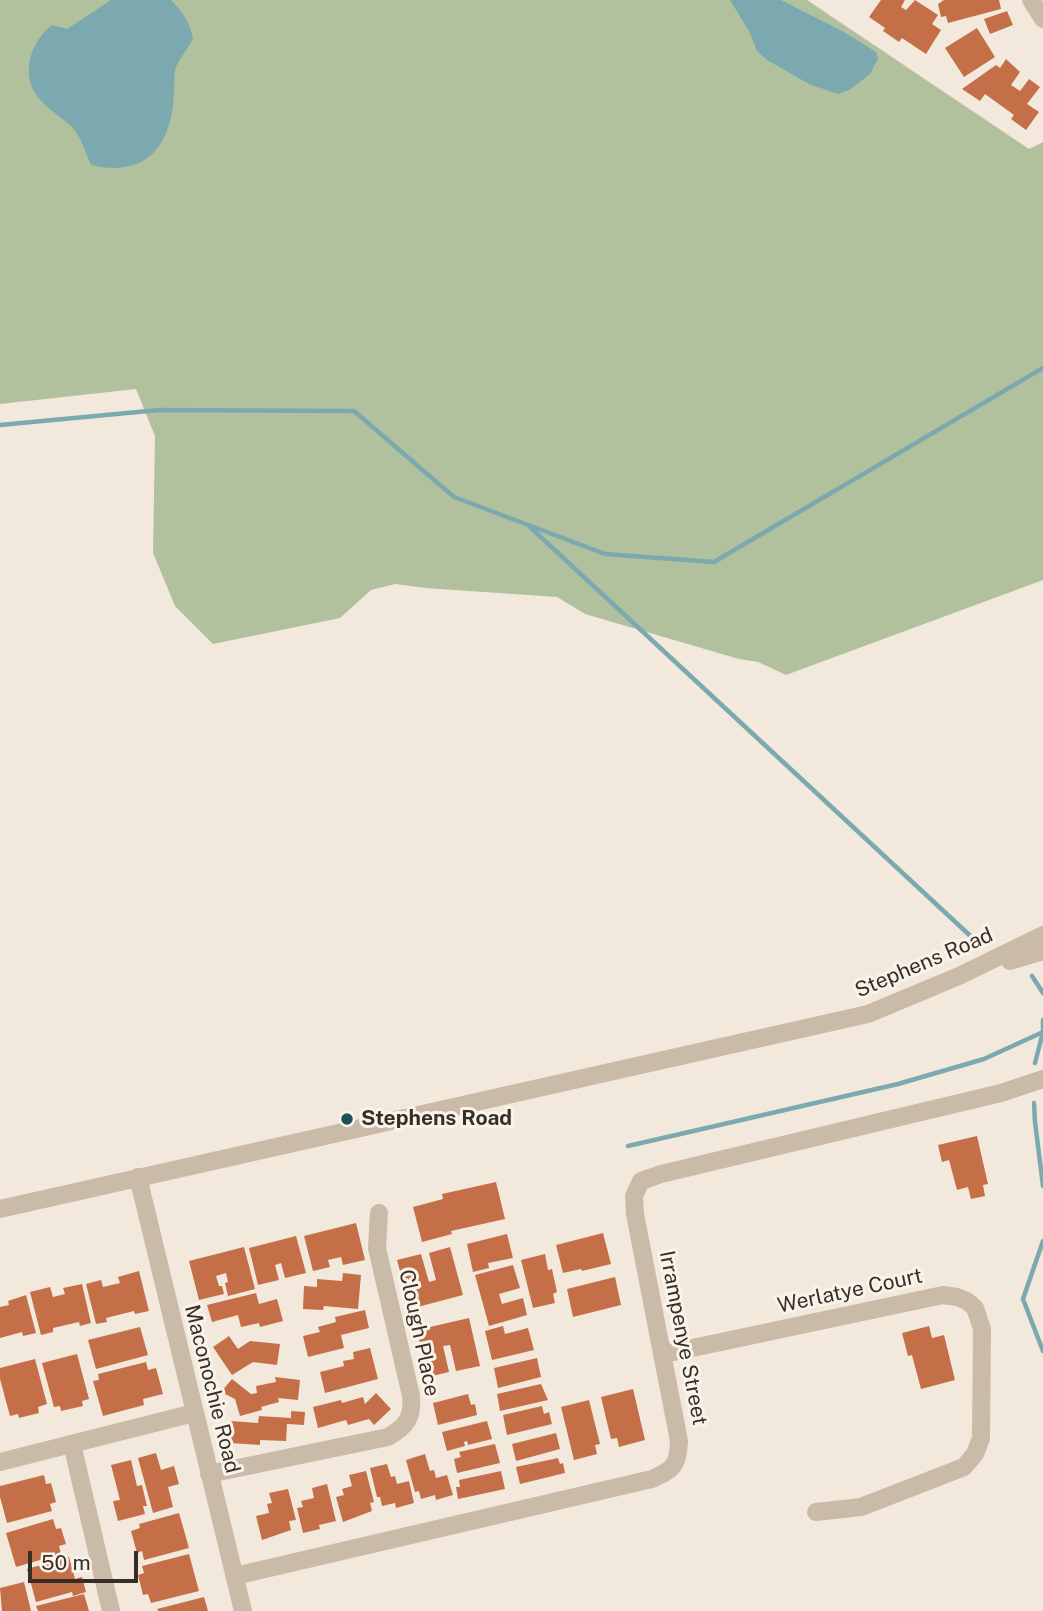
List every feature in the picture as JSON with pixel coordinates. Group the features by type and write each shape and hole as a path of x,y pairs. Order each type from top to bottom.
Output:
{"street":[{"path":"1031,0 1043,19"},
{"name":"Stephens Road","path":"0,1209 868,1014 959,976 1043,935"},
{"path":"959,976 1043,951"},
{"name":"Irrampenye Street","path":"235,1576 652,1479 672,1470 678,1458 679,1441 635,1214 634,1196 641,1181 1001,1093 1043,1079"},
{"name":"Maconochie Road","path":"138,1177 243,1611"},
{"name":"Clough Place","path":"209,1474 388,1437 402,1429 409,1420 412,1411 411,1396 377,1248 379,1213"},
{"name":"Werlatye Court","path":"664,1354 943,1295 957,1297 975,1308 982,1329 983,1349 981,1438 975,1454 964,1467 861,1507 816,1512"},
{"path":"0,1462 194,1413"},
{"path":"72,1444 111,1611"}],"green space":[{"path":"0,0 807,0 1029,149 1043,142 1043,580 786,675 758,662 739,659 585,614 557,597 395,584 371,590 340,618 213,644 175,606 153,553 155,436 136,389 0,404"}],"water":[{"path":"111,0 171,0 185,18 193,39 176,67 172,113 161,143 141,162 127,167 110,168 91,165 74,130 35,93 29,66 34,47 52,25 67,29"},
{"path":"730,0 781,0 844,32 876,52 878,59 870,74 851,89 838,94 809,84 767,60 757,51 750,33"}],"building":[{"path":"881,0 905,0 901,7 906,10 915,0 938,15 932,24 941,30 926,54 902,38 899,42 869,17"},
{"path":"944,0 999,0 1001,9 948,23 946,16 941,17 938,4"},
{"path":"1007,11 1013,25 990,34 984,19"},
{"path":"977,28 995,57 964,77 945,48"},
{"path":"1006,59 1020,72 1011,85 1020,91 1029,79 1040,87 1027,104 1039,112 1026,130 1011,119 1014,115 985,94 980,101 962,89 996,65 1000,68"},
{"path":"977,1136 988,1184 983,1185 985,1196 971,1199 968,1187 957,1190 949,1160 942,1162 938,1145"},
{"path":"496,1182 505,1219 451,1231 452,1234 422,1242 413,1207 443,1199 442,1194"},
{"path":"356,1223 365,1260 343,1265 341,1257 328,1260 330,1267 313,1271 304,1236"},
{"path":"603,1233 611,1264 563,1273 556,1245"},
{"path":"507,1234 513,1258 488,1263 489,1268 473,1272 467,1244"},
{"path":"296,1236 306,1273 285,1278 281,1263 275,1265 279,1280 258,1285 249,1248"},
{"path":"244,1247 255,1289 228,1296 226,1273 216,1276 224,1294 199,1300 189,1261"},
{"path":"450,1247 463,1295 410,1309 397,1260 421,1254 429,1282 436,1280 429,1253"},
{"path":"545,1254 548,1270 552,1269 557,1292 553,1294 555,1303 533,1308 521,1260"},
{"path":"513,1265 520,1288 499,1294 502,1304 523,1298 527,1315 489,1326 475,1275"},
{"path":"139,1271 149,1311 135,1314 134,1311 106,1318 107,1322 96,1324 86,1284 101,1280 103,1287 120,1283 118,1277"},
{"path":"343,1273 361,1275 358,1309 324,1306 323,1310 303,1309 304,1286 317,1287 317,1279 342,1281"},
{"path":"615,1277 621,1305 573,1317 567,1289"},
{"path":"82,1284 91,1323 80,1326 79,1322 53,1328 53,1332 41,1335 30,1292 50,1287 53,1297 65,1294 63,1288"},
{"path":"256,1293 259,1304 277,1299 283,1321 260,1327 259,1323 241,1327 238,1315 212,1322 207,1305"},
{"path":"26,1295 36,1333 23,1336 22,1332 0,1338 0,1307"},
{"path":"365,1310 369,1328 341,1335 344,1348 308,1357 303,1336 320,1332 318,1327 336,1322 335,1317"},
{"path":"469,1318 480,1366 456,1371 450,1345 443,1346 449,1372 428,1377 417,1330"},
{"path":"503,1326 505,1334 528,1328 534,1350 492,1360 485,1331"},
{"path":"929,1326 932,1338 944,1335 955,1380 921,1389 912,1355 908,1356 902,1333"},
{"path":"140,1327 148,1355 96,1369 88,1340"},
{"path":"229,1336 238,1349 250,1341 280,1344 277,1365 253,1362 232,1375 213,1347"},
{"path":"370,1348 378,1379 325,1393 320,1372 344,1366 343,1361 354,1359 353,1352"},
{"path":"77,1354 89,1399 82,1401 83,1406 61,1411 60,1406 54,1407 42,1363"},
{"path":"537,1358 541,1377 498,1388 494,1368"},
{"path":"35,1359 47,1404 38,1407 39,1413 19,1418 18,1414 10,1416 0,1379 0,1368"},
{"path":"146,1362 148,1370 156,1368 163,1394 143,1399 144,1405 103,1416 93,1381 99,1380 98,1374"},
{"path":"275,1377 300,1380 298,1400 278,1398 279,1402 240,1416 235,1399 221,1392 232,1379 251,1394 257,1393 256,1386 276,1382"},
{"path":"541,1384 548,1400 500,1411 497,1394"},
{"path":"633,1389 645,1440 619,1447 617,1438 611,1439 601,1397"},
{"path":"376,1393 391,1409 374,1425 369,1419 348,1425 346,1420 318,1428 313,1407 363,1397 365,1404"},
{"path":"468,1394 471,1405 475,1404 477,1415 438,1425 433,1403"},
{"path":"589,1400 600,1444 595,1445 597,1454 574,1460 561,1407"},
{"path":"542,1406 544,1414 549,1412 552,1424 507,1435 503,1415"},
{"path":"291,1411 305,1412 304,1425 287,1424 286,1441 260,1440 260,1445 230,1443 231,1421 258,1423 259,1416 291,1418"},
{"path":"487,1421 492,1439 468,1445 467,1441 464,1442 465,1446 447,1451 442,1432"},
{"path":"556,1433 560,1449 516,1461 512,1444"},
{"path":"495,1444 500,1463 457,1473 454,1459 461,1457 459,1452"},
{"path":"156,1453 161,1470 174,1466 179,1484 168,1487 173,1507 153,1513 138,1458"},
{"path":"425,1454 430,1471 434,1470 436,1478 447,1475 453,1495 436,1500 435,1495 421,1499 419,1491 415,1492 406,1460"},
{"path":"558,1458 560,1464 563,1463 565,1473 520,1484 516,1467"},
{"path":"131,1460 137,1486 142,1485 147,1506 143,1506 145,1514 118,1521 113,1501 120,1500 111,1465"},
{"path":"387,1464 391,1477 395,1476 397,1484 409,1481 414,1503 396,1508 395,1503 382,1506 370,1468"},
{"path":"366,1471 374,1502 370,1503 372,1511 343,1522 336,1497 344,1495 342,1489 352,1486 349,1475"},
{"path":"501,1471 505,1489 458,1499 456,1487 460,1487 459,1480"},
{"path":"44,1475 46,1484 51,1483 56,1502 50,1504 52,1511 7,1523 0,1486"},
{"path":"327,1484 336,1521 303,1533 297,1508 303,1507 301,1501 314,1498 312,1488"},
{"path":"288,1489 296,1520 289,1521 291,1530 262,1540 256,1516 269,1513 267,1504 272,1503 269,1493"},
{"path":"179,1513 189,1548 144,1560 142,1551 137,1553 131,1531 140,1528 139,1524"},
{"path":"53,1519 56,1529 61,1528 66,1544 59,1546 61,1554 16,1567 6,1533"},
{"path":"189,1554 199,1591 151,1603 148,1594 143,1595 138,1575 144,1573 142,1566"},
{"path":"69,1557 75,1579 82,1577 86,1592 73,1596 72,1592 36,1602 27,1569"},
{"path":"24,1582 31,1611 2,1611 0,1588"},
{"path":"84,1594 89,1611 38,1611 36,1606"},
{"path":"204,1597 208,1611 157,1609"}],"waterway":[{"path":"0,425 159,410 354,411 454,497 605,554 714,562 1043,368"},
{"path":"530,527 978,943"},
{"path":"1032,976 1043,993"},
{"path":"1035,1063 1043,1032 1043,1020"},
{"path":"628,1146 898,1084 984,1059 1043,1032"},
{"path":"1034,1103 1043,1186"},
{"path":"1043,1241 1023,1299 1043,1351"}],"place":[{"name":"Stephens Road","path":"347,1119"}]}
